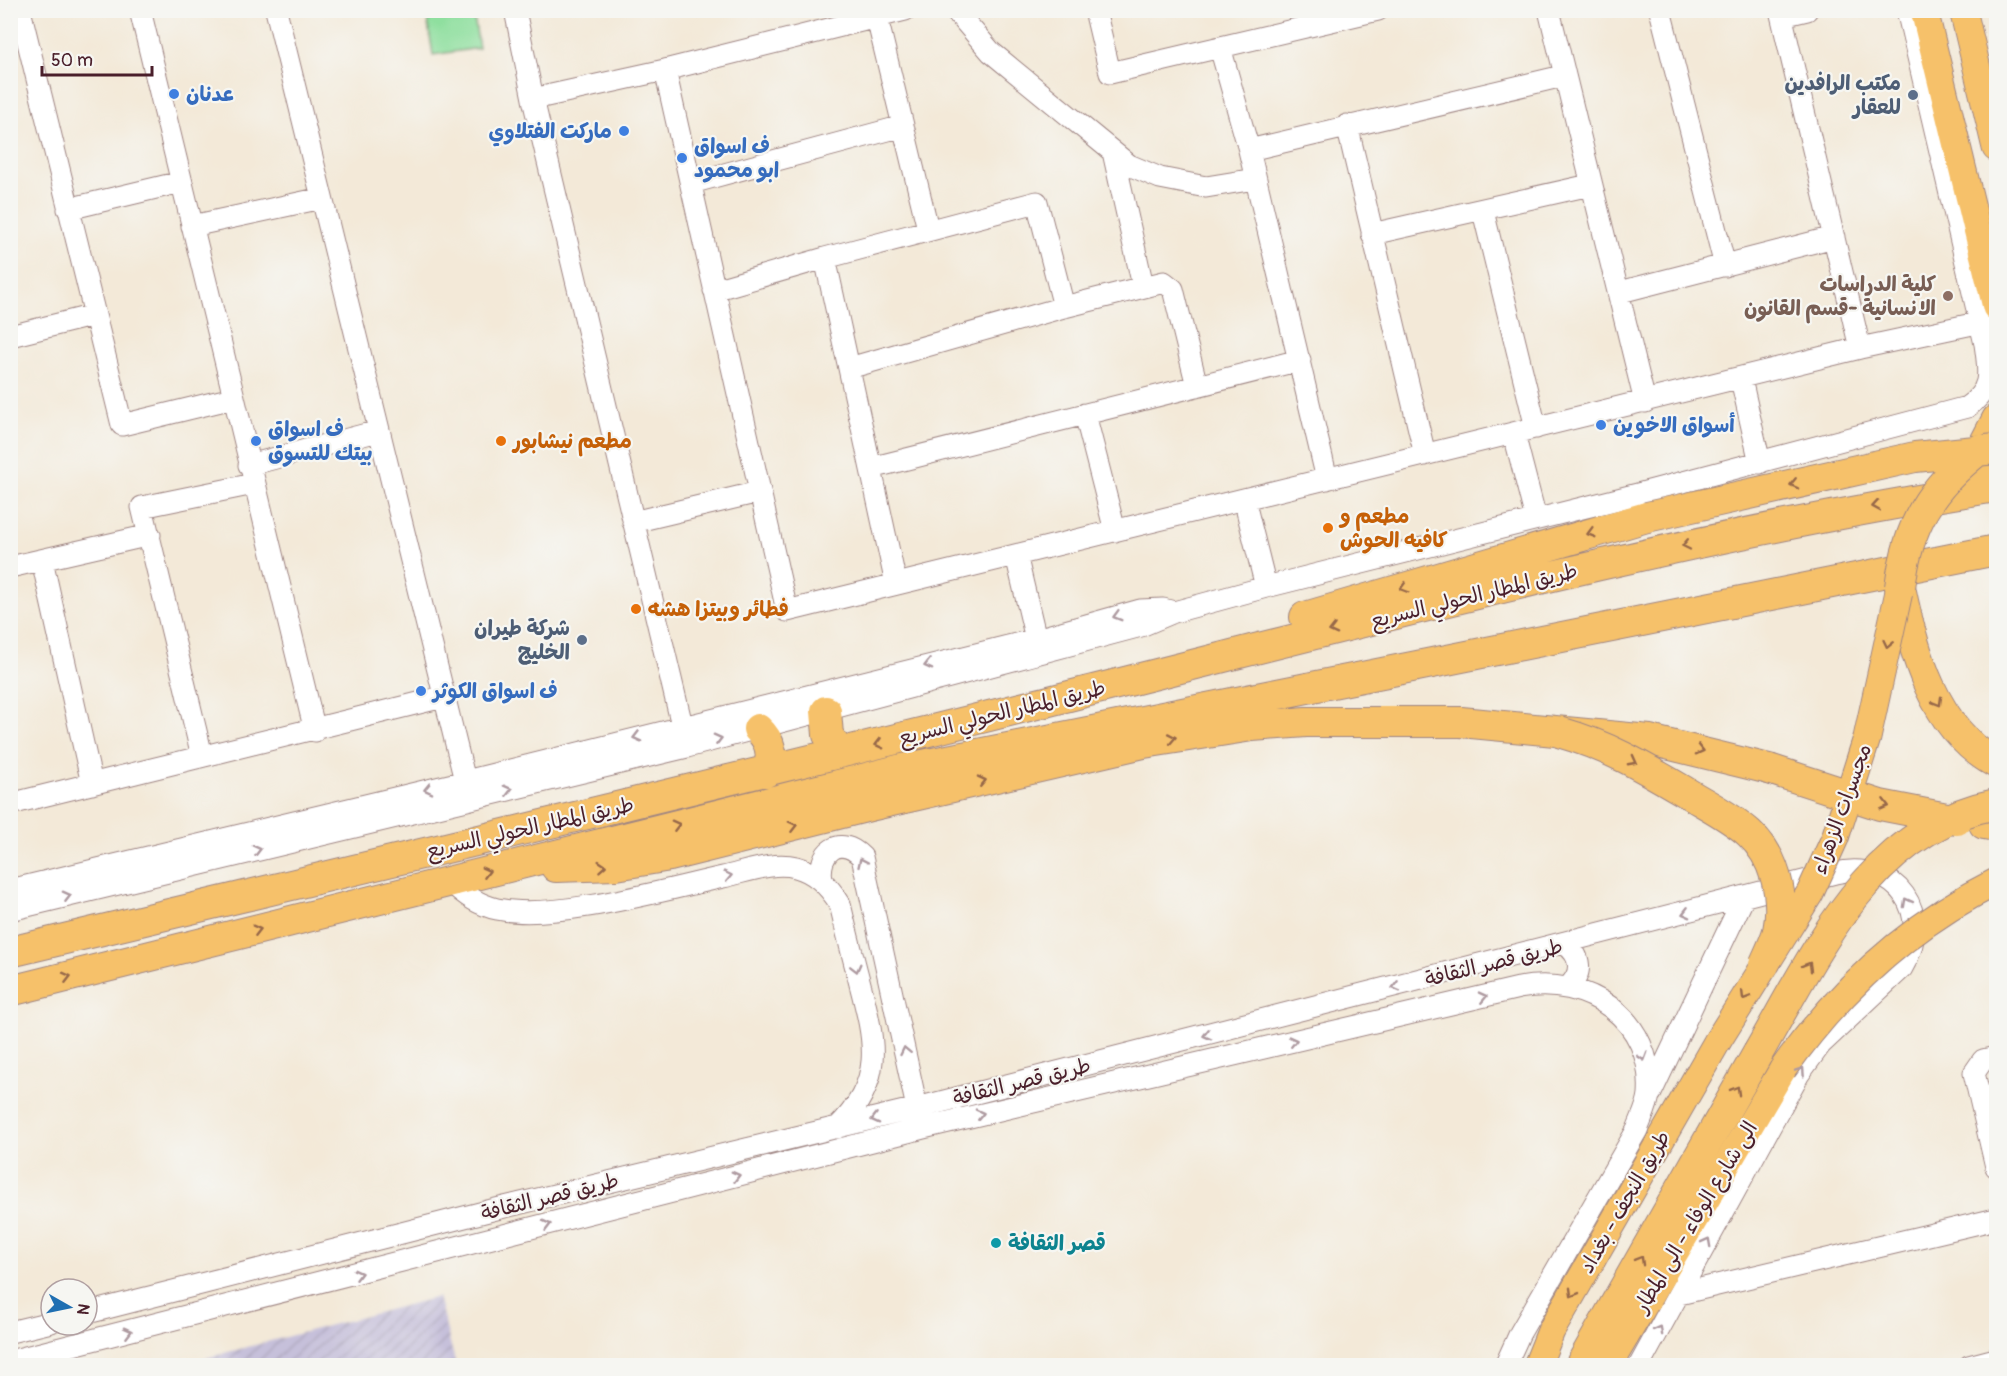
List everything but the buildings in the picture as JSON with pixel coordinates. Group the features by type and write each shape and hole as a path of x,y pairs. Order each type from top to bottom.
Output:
{"highway":[{"path":"1040,704 1095,678 1647,517 1915,457 1992,447"},
{"path":"1992,447 1939,486 1926,505 1909,539 1900,587 1913,642 1930,687 1966,740 1996,763"},
{"name":"طريق المطار الحولي السريع","path":"10,952 766,772 1669,549 1867,507 1982,489"},
{"name":"طريق المطار الحولي السريع","path":"10,991 898,770 1996,550"},
{"path":"826,711 828,735 840,753"},
{"path":"523,863 561,868 588,867 670,856 870,806 1132,746 1241,727 1306,722 1461,722 1610,735 1690,747 1769,769 1880,805 1936,817 1996,826"},
{"path":"758,729 770,746 771,759 766,772"},
{"path":"1559,732 1599,744 1643,767 1740,825 1760,844 1775,874 1780,912 1778,932 1764,965"},
{"path":"1580,1365 1831,927 1852,896 1876,869 1905,846 1972,809 1996,804"},
{"path":"181,911 170,922 170,932 174,941 187,947"},
{"path":"111,928 120,932 126,940 128,950 122,963"}],"main road":[{"path":"1963,10 1996,148"},
{"path":"1979,10 1996,80"},
{"path":"1925,13 1996,237"},
{"path":"1925,13 1989,314"},
{"path":"1982,489 1996,418"},
{"name":"مجسرات الزهراء","path":"1717,1042 1810,893 1835,838 1867,738 1900,587"},
{"name":"الى شارع الوفاء - الى المطار","path":"1608,1365 1784,1069 1832,1005 1875,963 1922,926 1996,882"},
{"name":"طريق النجف - بغداد","path":"1537,1365 1564,1308 1717,1042"}],"street":[{"path":"20,10 122,425 233,398"},
{"path":"140,10 315,731"},
{"path":"276,10 443,697 468,790"},
{"path":"515,10 533,99 687,747"},
{"path":"533,99 665,70 905,10"},
{"path":"955,10 991,52 1129,165 1160,178 1206,187 1255,179"},
{"path":"1095,10 1110,73 1378,10"},
{"path":"1549,10 1563,76 1620,292 1645,402"},
{"path":"1660,10 1725,266"},
{"path":"1807,10 1781,14 1860,348"},
{"path":"877,18 928,229"},
{"path":"1220,47 1249,150 1327,479"},
{"path":"10,891 468,790 687,747 758,729 1141,626 1174,612 1266,587 1760,463 1967,407 1981,398 1987,386 1989,314 1741,379 787,611 665,70"},
{"path":"1249,150 1347,125 1563,76"},
{"path":"1347,125 1425,455"},
{"path":"691,183 903,126"},
{"path":"1113,152 1143,286"},
{"path":"68,209 181,182"},
{"path":"1372,234 1483,211 1590,185"},
{"path":"192,226 322,198"},
{"path":"714,290 928,229 1037,202 1064,307"},
{"path":"1483,211 1536,428"},
{"path":"1620,292 1834,237"},
{"path":"825,258 896,584"},
{"path":"849,368 1064,307 1164,282 1173,289 1197,386"},
{"path":"10,336 95,315"},
{"path":"871,468 1299,360"},
{"path":"1741,379 1760,463"},
{"path":"1084,414 1115,531"},
{"path":"202,756 142,507 251,474 378,431"},
{"path":"1514,434 1536,519"},
{"path":"633,522 759,492"},
{"path":"1244,499 1266,587"},
{"path":"10,567 150,535"},
{"path":"1017,555 1036,639"},
{"path":"42,560 92,784"},
{"path":"10,910 468,790 682,726 1036,639 1140,610 1163,609 1174,612"},
{"path":"10,804 202,756 315,731 443,697"},
{"path":"822,880 820,868 822,859 828,851 846,847 855,850 862,857 917,1108"},
{"path":"450,881 467,896 486,906 517,911 616,900 781,865 810,872 822,880 840,904 873,1033 867,1084 855,1108 837,1128"},
{"path":"1639,1365 1799,1074 1821,1044 1902,968 1915,940 1911,909 1904,895 1880,875 1865,871 1842,872 1743,899"},
{"name":"طريق قصر الثقافة","path":"99,1310 837,1128 1743,899"},
{"name":"طريق قصر الثقافة","path":"1505,1365 1520,1333 1637,1130 1649,1097 1743,899"},
{"path":"1565,944 1576,954 1579,961 1577,976 1568,987"},
{"name":"طريق قصر الثقافة","path":"10,1361 327,1282 923,1128 1519,988 1538,985 1568,987 1596,997 1626,1023 1645,1058 1649,1077 1649,1097"},
{"path":"1996,1057 1983,1060 1974,1073 1996,1167"},
{"path":"1679,1294 1996,1219"},
{"path":"318,1255 327,1282"},
{"path":"10,1332 39,1325"},
{"path":"1969,1365 1996,1359"}],"shaded area":[{"path":"438,1297 456,1365 179,1365"}],"green space":[{"path":"426,11 473,11 479,48 433,55"}],"place":[{"name":"عدنان","path":"174,94"},
{"name":"مكتب الرافدين للعقار","path":"1913,95"},
{"name":"ماركت الفتلاوي","path":"624,131"},
{"name":"ف اسواق ابو محمود","path":"682,158"},
{"name":"كلية الدراسات الانسانية -قسم القانون","path":"1948,296"},
{"name":"أسواق الاخوين","path":"1601,425"},
{"name":"ف اسواق بيتك للتسوق","path":"256,441"},
{"name":"مطعم نيشابور","path":"501,441"},
{"name":"مطعم و كافيه الحوش","path":"1328,528"},
{"name":"فطائر وبيتزا هشه","path":"636,609"},
{"name":"شركة طيران الخليج","path":"582,640"},
{"name":"ف اسواق الكوثر","path":"421,691"},
{"name":"قصر الثقافة","path":"996,1243"}]}
